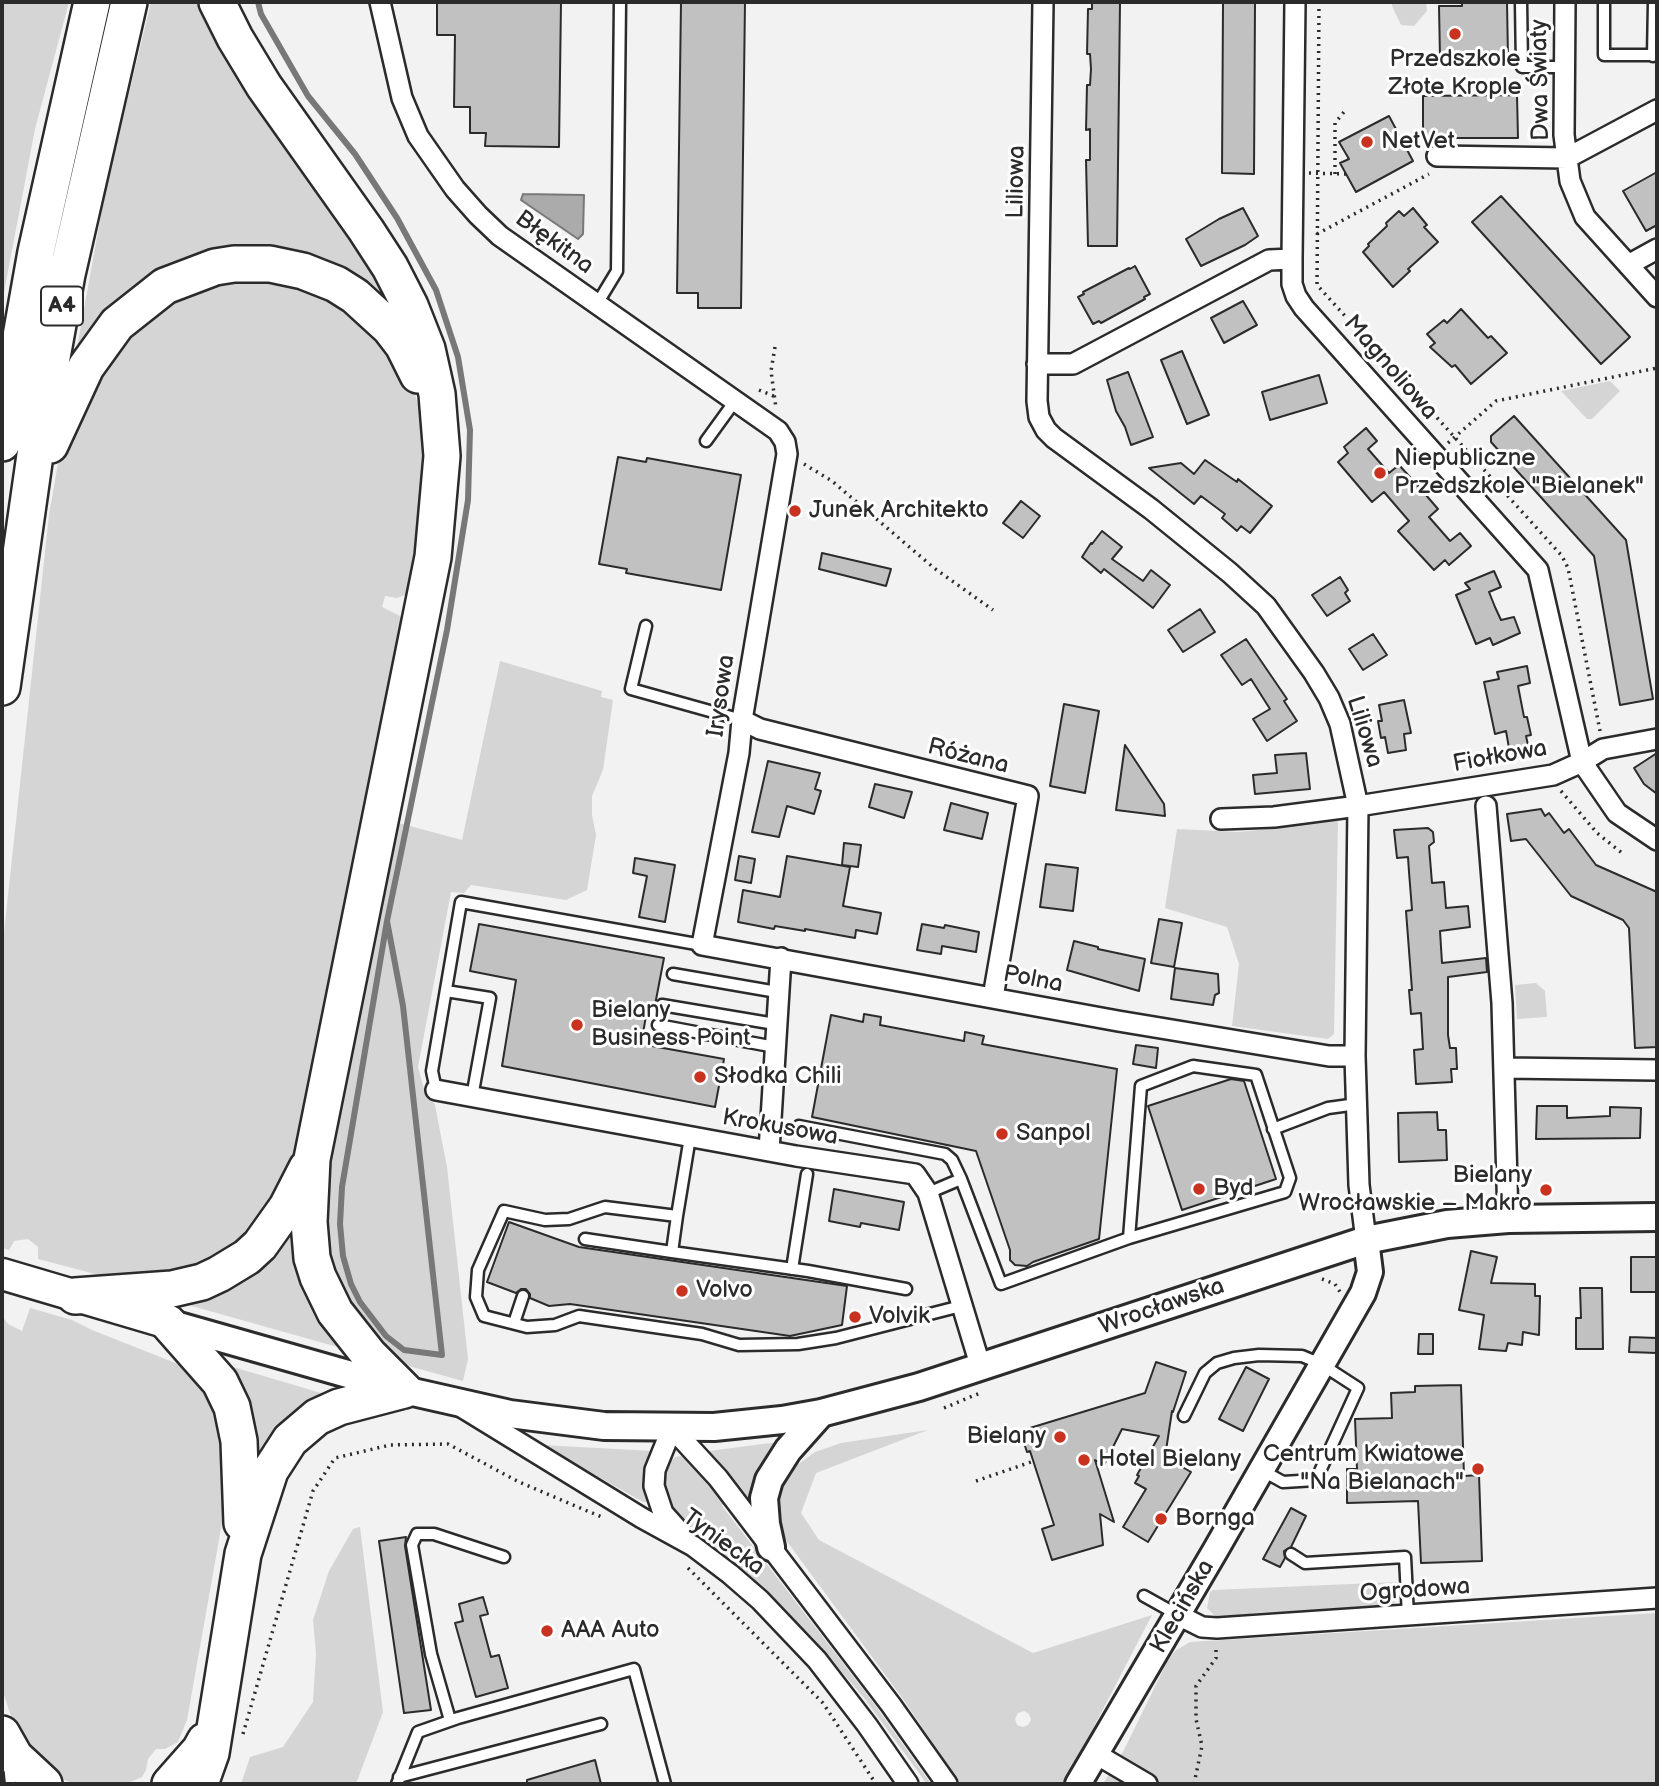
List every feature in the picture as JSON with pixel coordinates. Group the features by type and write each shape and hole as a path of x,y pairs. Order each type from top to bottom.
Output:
{"highway":[{"name":"A4","path":"2,443 36,252 92,2"},
{"name":"A4","path":"2,687 37,441 67,274 129,2"},
{"path":"200,1784 209,1760 243,1554 267,1479 278,1456 294,1435 317,1417 332,1410 404,1390 335,1312 318,1277 312,1258 309,1231 312,1159 430,575 441,490 440,438 434,378 427,349 410,306 390,267 366,230 264,86 217,2"},
{"path":"27,508 40,468 71,397 97,350 117,324 165,286 204,270 234,264 270,264 303,271 336,284 374,311 403,345 421,381 440,438"},
{"path":"75,1296 172,1289 202,1282 226,1270 247,1257 273,1229 312,1159"},
{"path":"168,1323 220,1382 232,1407 239,1441 243,1554"},
{"path":"170,1784 200,1750 216,1715"},
{"path":"4,1739 15,1757 19,1783"}],"main road":[{"name":"Wrocławska","path":"168,1323 404,1390 510,1414 582,1425 672,1428 743,1424 821,1413 870,1401 981,1368 1366,1240 1447,1224 1508,1219 1657,1217"},
{"path":"2,1274 168,1323"},
{"path":"771,1547 764,1498 769,1480 788,1450 821,1413"}],"street":[{"name":"Błękitna","path":"380,2 402,98 418,136 463,198 500,236 778,431"},
{"name":"Liliowa","path":"1043,2 1037,364 1039,417 1046,430 1151,509 1266,606 1329,698 1343,734 1358,806 1355,1056 1359,1185 1366,1240"},
{"name":"Magnoliowa","path":"1295,2 1292,284 1296,296 1538,570 1544,585 1582,762"},
{"name":"Dwa Światy","path":"1564,2 1564,135 1570,181 1585,217 1657,297"},
{"path":"1567,158 1657,110"},
{"name":"Dwa Światy","path":"1437,156 1567,158"},
{"path":"1628,265 1657,249"},
{"path":"1037,364 1073,363 1269,260 1292,259"},
{"path":"778,431 785,442 787,454"},
{"name":"Irysowa","path":"702,945 739,753 742,720 787,454"},
{"name":"Różana","path":"742,720 760,729 1028,796 993,997"},
{"path":"1582,762 1603,749 1657,739"},
{"name":"Fiołkowa","path":"1221,819 1274,817 1358,806 1553,775 1582,762 1617,813 1657,840"},
{"path":"1486,806 1502,1003 1508,1219"},
{"name":"Polna","path":"702,945 1118,1021 1329,1056 1355,1056"},
{"path":"769,1151 780,958"},
{"path":"1505,1068 1657,1070"},
{"name":"Krokusowa","path":"436,1090 769,1151 915,1174 928,1193"},
{"path":"928,1193 981,1368"},
{"name":"Klecińska","path":"1078,1784 1363,1293 1370,1272 1366,1240"},
{"name":"Tyniecka","path":"456,1403 642,1518 687,1553 730,1574 791,1631 817,1660 908,1784"},
{"path":"672,1428 655,1470 654,1486 663,1513 687,1553"},
{"name":"Tyniecka","path":"672,1428 704,1461 771,1547 891,1705 947,1784"},
{"name":"Ogrodowa","path":"1178,1615 1202,1628 1217,1628 1657,1598"},
{"path":"1096,1754 1147,1784"}],"lane":[{"path":"597,304 617,271 620,2"},
{"path":"1521,2 1522,67 1564,67"},
{"path":"1604,2 1604,55 1655,56 1654,2"},
{"path":"706,441 735,401"},
{"path":"646,626 631,689 742,720"},
{"path":"436,1090 432,1071 461,902 702,945"},
{"path":"673,974 777,992"},
{"path":"446,991 490,998 472,1097"},
{"path":"662,1005 775,1024"},
{"path":"658,1025 775,1047"},
{"path":"799,1126 945,1154 952,1160 961,1179 1001,1284 1129,1238 1285,1192 1290,1178 1256,1075 1193,1066 1141,1086 1129,1238"},
{"path":"1273,1129 1328,1108 1357,1104"},
{"path":"672,1252 690,1137"},
{"path":"792,1269 807,1174"},
{"path":"928,1193 961,1179"},
{"path":"677,1216 605,1206 569,1219 545,1220 504,1211 478,1270 477,1297 484,1316 527,1327 555,1325 579,1316 702,1334 740,1345 798,1344 870,1330 961,1306"},
{"path":"585,1239 792,1269 906,1289"},
{"path":"514,1323 523,1296"},
{"path":"1184,1416 1205,1373 1217,1363 1258,1355 1302,1356 1321,1364 1358,1388 1316,1480 1283,1482 1261,1470"},
{"path":"450,1720 431,1654 412,1545 417,1534 434,1534 504,1557"},
{"path":"1291,1554 1305,1563 1405,1557 1408,1616"},
{"path":"1144,1596 1178,1615"},
{"path":"398,1781 418,1731 634,1669 665,1784"},
{"path":"398,1781 601,1724"}],"path":[{"path":"1319,2 1317,285 1454,438"},
{"path":"1335,174 1335,123 1344,112"},
{"path":"1317,234 1460,157"},
{"path":"1293,173 1346,174"},
{"path":"775,347 771,371 778,431"},
{"path":"1435,455 1496,401 1657,368"},
{"path":"759,390 776,397"},
{"path":"787,454 832,481 934,568 993,610"},
{"path":"1555,785 1597,833 1622,853"},
{"path":"240,1742 313,1491 335,1458 390,1445 448,1444 519,1482 609,1521"},
{"path":"976,1481 1031,1462"},
{"path":"687,1553 823,1703 876,1784"},
{"path":"1194,1784 1202,1746 1196,1719 1196,1686 1216,1658 1217,1628"}],"shaded area":[{"path":"2,2 69,2 35,129 2,303"},
{"path":"151,2 204,2 369,259 395,309 378,292 344,268 290,249 203,253 162,269 125,294 108,311 76,353 105,193"},
{"path":"1392,2 1426,2 1427,11 1414,26 1401,25"},
{"path":"523,194 584,195 583,234 578,239 521,200"},
{"path":"262,273 357,308 410,380 421,413 428,477 410,593 397,598 385,596 382,607 404,621 303,1136 278,1206 210,1267 114,1279 38,1259 38,1247 28,1239 14,1241 9,1250 2,1248 2,951 49,515 58,463 82,396 157,300"},
{"path":"1610,381 1620,391 1592,419 1587,419 1561,391"},
{"path":"500,661 602,691 601,697 613,700 603,770 592,796 596,835 587,890 566,900 471,885 464,893 451,892 418,1067 424,1089 435,1105 447,1167 468,1359 463,1381 405,1365 385,1354 328,1276 321,1203 395,822 462,840"},
{"path":"1338,821 1334,1034 1328,1039 1232,1026 1239,964 1227,927 1165,908 1177,829 1239,832"},
{"path":"1536,983 1545,991 1547,1017 1517,1019 1515,985"},
{"path":"298,1210 341,1348 174,1301"},
{"path":"30,1308 72,1320 183,1366 198,1378 224,1427 225,1506 187,1720 178,1742 165,1749 156,1749 148,1759 142,1777 126,1784 74,1784 60,1778 32,1753 14,1725 2,1689 2,1316 8,1324 22,1331"},
{"path":"223,1364 328,1395 254,1482"},
{"path":"928,1430 816,1473 801,1513 819,1540 1033,1653 1152,1615 1064,1784 960,1784 903,1699 783,1536 778,1511 780,1488 789,1471 815,1452 841,1443","holes":["1024,1711 1029,1714 1031,1720 1028,1725 1017,1725 1015,1719 1018,1713"]},
{"path":"778,1442 753,1501 749,1502 709,1451"},
{"path":"542,1445 653,1451 647,1502 643,1502"},
{"path":"681,1456 690,1462 724,1504 722,1506 873,1702 931,1784 927,1784 864,1698 813,1638 747,1575 675,1517 664,1485 669,1463 675,1457"},
{"path":"360,1527 383,1712 356,1784 241,1784 250,1757 283,1747 313,1702 316,1653 313,1620 329,1571 353,1529"},
{"path":"1397,1582 1398,1597 1391,1608 1304,1616 1304,1611 1254,1613 1225,1620 1225,1616 1215,1616 1207,1608 1210,1592 1213,1590"},
{"path":"1657,1613 1657,1784 1103,1784 1124,1750 1167,1662 1175,1651 1190,1642"}],"building":[{"path":"437,2 561,2 559,147 485,146 486,133 470,133 470,107 454,107 455,35 437,35"},
{"path":"681,2 745,2 741,308 698,308 698,293 677,293"},
{"path":"1092,2 1120,3 1117,246 1088,246 1086,160 1090,160 1090,129 1086,130 1087,85 1090,85 1091,69 1090,54 1087,54 1088,9 1092,9"},
{"path":"1507,2 1508,58 1440,58 1439,6"},
{"path":"1223,3 1255,3 1254,174 1222,173"},
{"path":"1517,95 1518,138 1423,138 1423,96"},
{"path":"1389,116 1413,161 1356,192 1340,163 1349,159 1339,142"},
{"path":"1657,172 1657,225 1646,231 1623,191"},
{"path":"1501,196 1630,337 1601,364 1472,222"},
{"path":"1243,208 1258,236 1201,266 1186,239"},
{"path":"1413,208 1427,225 1424,227 1438,242 1408,269 1410,271 1393,287 1363,252 1399,211 1404,216"},
{"path":"1135,266 1150,294 1101,323 1099,321 1093,324 1078,297"},
{"path":"1243,301 1257,325 1224,343 1211,318"},
{"path":"1461,309 1488,338 1491,336 1507,353 1471,384 1455,365 1452,367 1430,347 1435,343 1427,334 1444,320 1447,323"},
{"path":"1182,351 1209,415 1187,424 1161,360"},
{"path":"1128,372 1153,437 1131,445 1116,411 1107,380"},
{"path":"1319,375 1327,403 1270,420 1262,392"},
{"path":"1514,416 1626,540 1653,699 1620,705 1594,556 1491,442 1491,436"},
{"path":"1366,428 1377,441 1368,449 1389,473 1399,465 1438,509 1429,517 1450,541 1460,533 1471,546 1449,565 1445,560 1434,570 1398,531 1409,521 1384,492 1372,502 1338,462 1348,453 1344,447"},
{"path":"618,457 646,462 647,458 741,475 721,590 626,573 627,569 599,564"},
{"path":"1205,460 1237,482 1238,479 1272,506 1250,533 1241,526 1237,531 1222,518 1225,514 1201,496 1194,504 1149,468 1181,463 1194,474"},
{"path":"1021,501 1040,516 1023,538 1003,523"},
{"path":"1102,531 1122,547 1112,559 1143,581 1151,570 1170,585 1153,608 1104,569 1101,573 1082,557"},
{"path":"822,553 891,569 886,586 819,569"},
{"path":"1494,571 1501,587 1489,592 1495,607 1501,620 1514,617 1520,633 1493,645 1490,638 1476,644 1456,595 1470,589 1465,583"},
{"path":"1340,577 1348,590 1345,593 1350,601 1327,616 1312,595"},
{"path":"1200,609 1215,632 1183,652 1168,630"},
{"path":"1373,634 1387,655 1363,670 1349,649"},
{"path":"1246,639 1287,699 1284,701 1297,721 1267,741 1253,719 1270,709 1251,679 1242,685 1221,655"},
{"path":"1527,666 1530,683 1518,686 1524,717 1527,717 1531,735 1526,736 1528,745 1509,748 1506,731 1495,734 1484,682 1499,679 1497,672"},
{"path":"1404,700 1411,733 1404,734 1406,750 1388,753 1385,737 1381,738 1379,705"},
{"path":"1064,704 1099,711 1085,793 1050,786"},
{"path":"1125,745 1164,804 1165,816 1116,810"},
{"path":"1306,753 1310,789 1255,794 1253,775 1277,773 1275,755"},
{"path":"1657,753 1657,794 1644,784 1634,768"},
{"path":"768,761 820,773 815,789 821,791 814,814 787,806 779,837 752,832"},
{"path":"875,784 912,792 904,818 869,807"},
{"path":"951,803 988,813 982,839 944,830"},
{"path":"1541,809 1545,816 1549,813 1564,833 1569,829 1596,865 1657,892 1657,1047 1635,1048 1629,928 1623,920 1571,896 1526,839 1511,841 1507,814"},
{"path":"1428,828 1433,832 1434,842 1429,846 1432,883 1444,882 1446,908 1468,906 1470,927 1440,931 1442,963 1486,958 1487,972 1448,977 1448,1035 1450,1048 1456,1048 1457,1069 1451,1069 1452,1082 1416,1084 1414,1050 1423,1049 1421,1013 1411,1014 1409,990 1412,990 1406,911 1412,910 1408,857 1397,858 1394,830"},
{"path":"844,843 861,845 858,867 842,865"},
{"path":"739,856 755,859 751,883 735,880"},
{"path":"787,856 850,867 843,906 881,913 877,934 856,930 855,938 805,929 775,926 774,929 738,922 743,890 780,897"},
{"path":"635,858 675,865 665,922 639,917 647,876 633,873"},
{"path":"1046,864 1078,868 1073,911 1040,907"},
{"path":"1159,919 1182,923 1174,967 1151,963"},
{"name":"Bielany Business Point","path":"479,924 664,958 655,1005 648,1005 641,1044 724,1059 715,1107 502,1066 516,980 470,971"},
{"path":"922,924 944,928 945,925 979,932 976,952 942,946 941,954 917,950"},
{"path":"1074,941 1145,959 1139,991 1067,970"},
{"path":"1175,968 1218,974 1219,993 1215,995 1213,1005 1171,999"},
{"name":"Sanpol","path":"864,1014 881,1017 880,1025 964,1041 965,1032 984,1036 982,1044 1117,1069 1099,1239 1027,1266 1015,1265 1010,1260 1010,1250 976,1151 812,1117 831,1015 863,1022"},
{"path":"1136,1045 1158,1048 1156,1068 1133,1064"},
{"path":"1231,1079 1244,1081 1276,1179 1182,1210 1148,1106"},
{"path":"1537,1106 1567,1106 1567,1118 1610,1116 1610,1107 1641,1108 1640,1138 1536,1139"},
{"path":"1437,1112 1438,1130 1446,1130 1447,1160 1399,1162 1398,1113"},
{"path":"834,1189 904,1202 899,1230 829,1221"},
{"name":"Volvo","path":"509,1222 579,1247 847,1286 842,1325 790,1336 570,1304 549,1306 530,1298 526,1289 516,1293 487,1282"},
{"path":"1471,1251 1497,1257 1491,1283 1535,1284 1535,1296 1540,1296 1539,1335 1523,1332 1522,1345 1508,1343 1506,1351 1479,1349 1484,1315 1459,1310"},
{"path":"1631,1257 1657,1257 1657,1292 1631,1292"},
{"path":"1580,1288 1602,1288 1603,1349 1576,1349 1576,1318 1581,1318"},
{"path":"1419,1334 1433,1334 1433,1354 1418,1354"},
{"path":"1630,1337 1657,1338 1657,1353 1629,1352"},
{"path":"1156,1362 1186,1372 1172,1411 1165,1457 1191,1472 1148,1542 1123,1527 1146,1489 1135,1483 1159,1436 1122,1429 1104,1465 1095,1460 1114,1522 1100,1514 1103,1545 1052,1560 1042,1529 1054,1525 1030,1451 1027,1452 1020,1431 1145,1393"},
{"path":"1246,1367 1269,1379 1243,1431 1219,1419"},
{"path":"1461,1385 1464,1476 1479,1475 1482,1561 1421,1563 1418,1501 1347,1503 1347,1469 1357,1469 1355,1419 1392,1418 1391,1393 1415,1392 1415,1386"},
{"path":"1291,1508 1306,1516 1291,1547 1284,1551 1285,1558 1280,1567 1263,1559"},
{"path":"406,1537 405,1546 431,1710 404,1713 379,1541"},
{"path":"483,1597 488,1614 480,1616 491,1657 499,1655 508,1688 476,1697 455,1623 463,1621 459,1604"},
{"path":"595,1760 601,1784 527,1784 527,1780"}],"waterway":[{"path":"258,2 261,14 308,96 355,154 397,218 436,290 458,357 470,430 468,500 447,630 387,921 342,1187 340,1224 343,1256 351,1284 360,1302 386,1336 404,1350 442,1355 403,1006 387,921"}],"place":[{"name":"Przedszkole Złote Krople","path":"1455,34"},
{"name":"NetVet","path":"1367,142"},
{"name":"Niepubliczne Przedszkole \"Bielanek\"","path":"1380,473"},
{"name":"Junek Architekto","path":"795,511"},
{"name":"Bielany Business Point","path":"577,1025"},
{"name":"Słodka Chili","path":"700,1077"},
{"name":"Sanpol","path":"1002,1134"},
{"name":"Byd","path":"1199,1189"},
{"name":"Bielany Wrocławskie – Makro","path":"1546,1190"},
{"name":"Volvo","path":"682,1291"},
{"name":"Volvik","path":"855,1317"},
{"name":"Bielany","path":"1060,1437"},
{"name":"Hotel Bielany","path":"1084,1460"},
{"name":"Centrum Kwiatowe \"Na Bielanach\"","path":"1478,1469"},
{"name":"Bornga","path":"1161,1519"},
{"name":"AAA Auto","path":"547,1631"}]}
